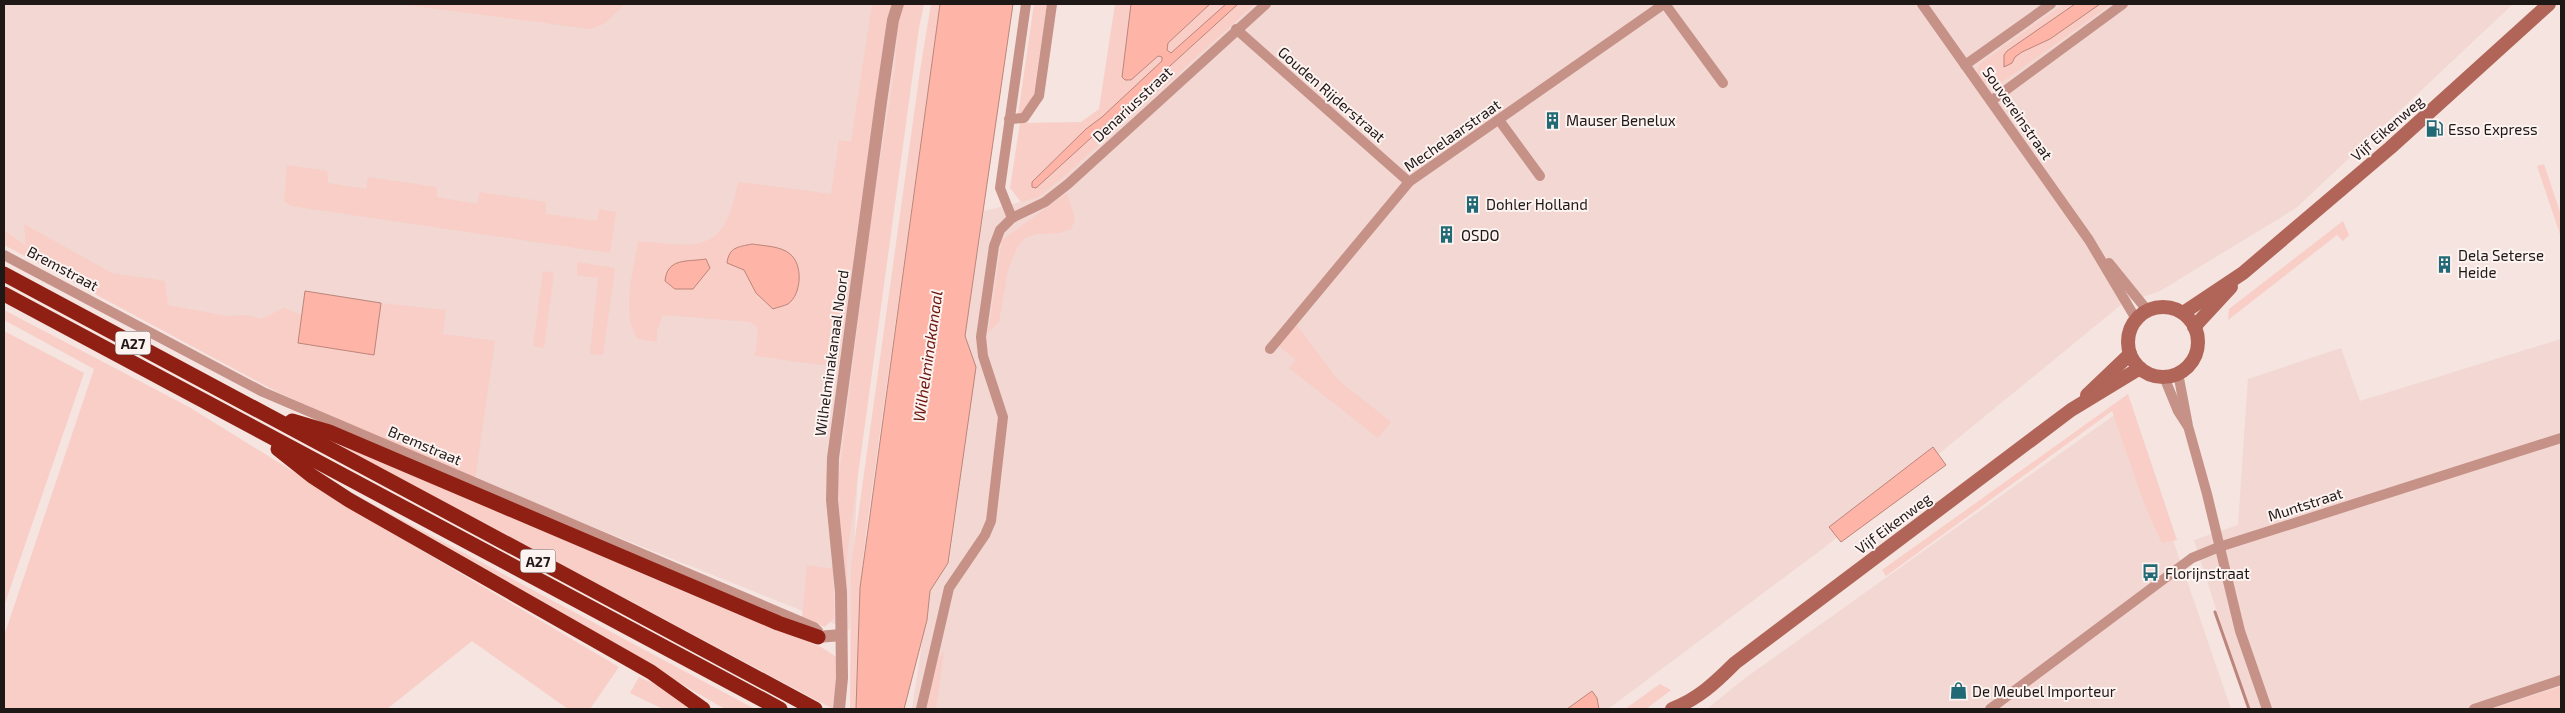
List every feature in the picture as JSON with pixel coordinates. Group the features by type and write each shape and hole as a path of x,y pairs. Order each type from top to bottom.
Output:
{"highway":[{"name":"A27","path":"4,274 815,709"},
{"name":"A27","path":"4,294 780,709"},
{"name":"A27","path":"262,412 329,432 778,623 818,637"},
{"name":"A27","path":"251,427 312,476 349,500 651,672 703,709"}],"main road":[{"name":"Vijf Eikenweg","path":"2183,313 2243,273 2390,148 2549,4"},
{"name":"Vijf Eikenweg","path":"2194,327 2243,273"},
{"path":"2166,307 2183,313 2194,327 2197,336 2195,354 2191,362 2178,373 2164,376 2147,373 2140,368 2130,354 2128,336 2142,314 2166,307"},
{"name":"Vijf Eikenweg","path":"2071,410 2130,354"},
{"name":"Vijf Eikenweg","path":"1735,663 2071,410 2140,368"}],"street":[{"name":"Wilhelminakanaal Noord","path":"839,709 842,678 841,592 832,500 833,458 881,102 893,20 898,4"},
{"path":"921,709 948,588 985,535 991,520 1003,417 983,356 981,337 996,239 1000,230 1012,218 1000,188 1026,4"},
{"path":"1009,119 1024,118 1039,96 1052,4"},
{"name":"Denariusstraat","path":"1012,218 1045,202 1068,184 1236,29 1266,4"},
{"name":"Mechelaarstraat","path":"1270,349 1409,182 1664,4 1723,83"},
{"name":"Souvereinstraat","path":"1922,4 2142,314"},
{"path":"1965,65 2051,4"},
{"path":"1991,101 2123,4"},
{"name":"Gouden Rijderstraat","path":"1236,29 1409,182"},
{"path":"1499,120 1540,176"},
{"name":"Bremstraat","path":"4,255 263,392 814,627 818,631 818,637"},
{"path":"2178,373 2188,426 2240,631 2268,709"},
{"path":"2164,376 2178,412 2188,426"},
{"name":"Muntstraat","path":"2219,547 2561,438"},
{"path":"1990,709 2192,558 2219,547"},
{"path":"818,637 841,635"},
{"path":"2474,709 2561,680"}],"shaded area":[{"path":"4,4 902,4 863,369 850,630 553,511 471,475 4,242"},
{"path":"399,4 625,4 605,23 591,29"},
{"path":"872,4 892,4 887,17 838,367 755,356 758,328 750,322 663,315 657,330 657,342 638,339 633,329 629,305 631,278 638,241 694,244 707,241 717,234 725,222 738,182 831,194 839,140 851,142","holes":["752,244 780,249 790,303 773,308 756,293 744,270 735,267"]},
{"path":"904,4 924,4 919,28 847,556 847,600 845,600 838,486 870,225 895,67 898,26"},
{"path":"931,4 940,4 866,533 860,588 858,698 856,709 850,709 851,567"},
{"path":"1034,4 1047,4 1033,99 1024,116 1018,115"},
{"path":"1115,4 1131,4 1122,75 1129,81 1158,56 1162,57 1162,61 1102,117 1086,129 1033,182 1032,187 1036,188 1238,4 1255,4 1061,179 1037,198 1021,202 1010,188 1020,123 1081,122 1099,109"},
{"path":"1210,4 1226,4 1173,53 1168,52 1166,48 1168,43"},
{"path":"1255,4 2513,4 2296,208 2160,291 2122,304 1825,547 1608,709 912,709 930,591 949,563 976,367 965,336 984,211 1037,198"},
{"path":"2064,4 2075,4 2007,51 2004,55 2005,65 2012,63 2015,57 2022,52 2059,33 2100,4 2111,4 2001,83 1990,86 1981,80 1978,70 1981,63"},
{"path":"2544,164 2561,215 2561,237 2537,166"},
{"path":"287,165 327,171 328,183 366,189 368,177 437,187 437,197 477,204 480,192 546,202 546,214 597,221 599,209 616,212 610,253 291,206 284,201"},
{"path":"1067,193 1075,219 1071,229 1060,233 1036,234 1025,238 1017,248 1008,270 999,322 988,333 1002,240"},
{"path":"2343,221 2349,235 2343,241 2337,235 2228,320 2229,309"},
{"path":"24,224 112,273 165,281 168,305 227,316 247,315 261,319 284,308 302,315 298,343 374,355 381,303 446,310 443,334 495,341 475,480 277,392 4,245 4,230 26,246"},
{"path":"577,262 615,268 603,355 590,354 598,278 577,275"},
{"path":"543,271 554,273 544,348 533,346"},
{"path":"4,310 189,407 414,546 619,667 590,709 568,709 472,641 387,709 4,709 4,636 94,369 4,320"},
{"path":"1296,324 1338,380 1391,422 1378,438 1289,368 1296,360 1278,345"},
{"path":"4,331 84,373 4,606"},
{"path":"2561,339 2561,681 2475,709 2248,709 2194,540 2238,525 2248,379 2341,348 2360,401"},
{"path":"2128,394 2177,540 2162,543 2145,506 2112,411 1886,576 1882,570"},
{"path":"2127,406 2231,709 1707,709 1744,679"},
{"path":"335,444 384,461 652,578 821,647 835,656 838,663 833,709"},
{"path":"337,485 755,709 725,709"},
{"path":"807,565 833,569 834,618 825,627 802,618"},
{"path":"944,652 936,709 924,709 939,657"},
{"path":"639,677 666,689 695,709 663,709 630,693"},
{"path":"1660,684 1671,690 1646,709 1625,709"},
{"path":"2561,686 2561,709 2491,709"}],"water":[{"name":"Wilhelminakanaal","path":"940,4 1013,4 965,336 976,367 948,563 930,591 927,620 904,709 856,709 860,588"},
{"path":"1131,4 1210,4 1168,43 1167,50 1171,53 1226,4 1238,4 1036,188 1032,187 1032,182 1086,129 1102,117 1162,61 1162,57 1158,56 1131,80 1125,80 1122,77"},
{"path":"2075,4 2100,4 2050,39 2022,52 2015,57 2012,63 2004,67 2004,55 2007,51"},
{"path":"752,244 782,249 794,259 799,272 799,279 796,293 788,304 773,309 756,293 744,270 727,263 732,251 738,247"},
{"path":"706,259 710,268 693,289 675,289 665,281 667,273 674,264"},
{"path":"305,291 381,303 374,355 298,343"},
{"path":"1933,447 1946,465 1841,542 1829,527"},
{"path":"1592,691 1597,698 1599,709 1567,709"}],"waterway":[{"path":"2215,612 2249,709"}],"place":[{"name":"Mauser Benelux","path":"1552,120"},
{"name":"Esso Express","path":"2434,129"},
{"name":"Dohler Holland","path":"1472,204"},
{"name":"OSDO","path":"1447,235"},
{"name":"Dela Seterse Heide","path":"2444,264"},
{"name":"Florijnstraat","path":"2151,573"},
{"name":"De Meubel Importeur","path":"1958,691"}]}
